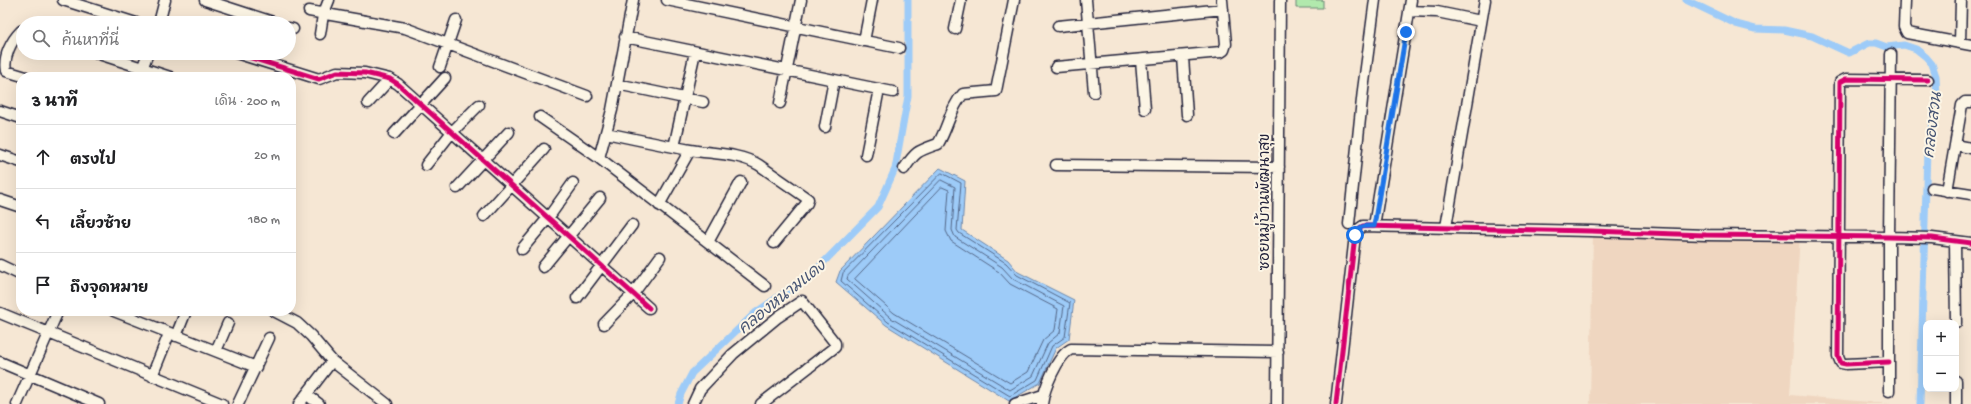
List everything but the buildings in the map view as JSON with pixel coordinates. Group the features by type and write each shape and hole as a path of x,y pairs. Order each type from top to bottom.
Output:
{"street":[{"path":"63,0 114,16"},
{"path":"161,16 165,0"},
{"path":"205,0 254,16"},
{"path":"320,34 323,14 329,0"},
{"path":"599,158 617,84 633,0"},
{"path":"667,0 899,48"},
{"path":"780,103 801,0"},
{"path":"864,41 872,0"},
{"path":"955,29 961,0"},
{"path":"904,169 912,157 920,150 938,144 946,131 954,107 963,94 996,91 1014,0"},
{"path":"1086,0 1094,92"},
{"name":"ซอยหมู่บ้านพัฒนาสุข","path":"1277,404 1280,0"},
{"path":"1350,224 1363,90 1375,0"},
{"path":"1374,226 1411,0"},
{"path":"1446,227 1485,0"},
{"path":"1905,0 1904,27 1907,33 1971,46"},
{"path":"1056,67 1183,57 1221,52 1224,50 1226,44 1222,5 1058,26"},
{"path":"1960,43 1964,5"},
{"path":"1409,10 1437,12 1481,21"},
{"path":"309,11 405,28 587,96"},
{"path":"440,67 456,20"},
{"path":"16,37 13,40 5,66 6,71 16,74"},
{"path":"625,37 893,92"},
{"path":"674,147 695,52"},
{"path":"1890,391 1889,237 1891,54"},
{"path":"1183,57 1187,115"},
{"path":"111,60 138,72"},
{"path":"140,72 145,60"},
{"path":"258,60 319,79 337,72 365,73 390,79 398,84 649,308"},
{"path":"1140,60 1144,109"},
{"path":"394,134 445,78"},
{"path":"1889,362 1846,364 1841,363 1839,360 1838,236 1840,82 1846,79 1891,78 1928,80"},
{"path":"368,103 390,79"},
{"path":"825,127 834,80"},
{"path":"617,84 703,102"},
{"path":"866,155 879,89"},
{"path":"1947,191 1962,106 1965,102 1971,102"},
{"path":"426,165 452,132 479,105"},
{"path":"0,111 16,116"},
{"path":"540,117 599,158 765,286"},
{"path":"457,188 509,132"},
{"path":"606,133 751,161 806,196 808,201 774,243"},
{"path":"1955,145 1971,148"},
{"path":"484,216 544,149"},
{"path":"659,205 690,150"},
{"path":"0,155 16,160"},
{"path":"1056,165 1278,167"},
{"path":"708,242 741,182"},
{"path":"522,249 548,218 573,183"},
{"path":"1932,188 1971,194"},
{"path":"543,267 600,198"},
{"path":"0,200 16,205"},
{"path":"577,298 632,225"},
{"path":"1336,404 1355,235 1356,231 1363,226 1706,235 1932,238 1971,243"},
{"path":"1955,241 1956,320"},
{"path":"604,324 632,294 660,257"},
{"path":"0,265 16,272"},
{"path":"693,404 700,389 733,354 778,317 802,301 835,343 835,347 762,404"},
{"path":"0,313 222,404"},
{"path":"17,404 56,316"},
{"path":"126,316 256,367"},
{"path":"137,321 139,316"},
{"path":"152,376 183,316"},
{"path":"284,316 297,323 311,336 332,362 387,404"},
{"path":"216,352 228,324"},
{"path":"238,404 269,338"},
{"path":"1015,404 1043,399 1062,355 1066,351 1075,348 1278,352"},
{"path":"0,362 99,404"},
{"path":"299,404 332,362"},
{"path":"1956,392 1956,404"},
{"path":"307,394 319,404"}],"shaded area":[{"path":"1593,230 1800,235 1790,395 1891,404 1590,404"}],"green space":[{"path":"1296,0 1323,0 1323,8 1296,8"}],"water":[{"path":"940,168 965,181 962,230 1008,260 1018,272 1074,300 1069,339 1056,348 1040,383 1009,401 886,325 836,282 840,271"}],"waterway":[{"name":"คลองหนามแดง","path":"678,404 681,394 692,373 755,313 813,273 878,207 895,169 908,96 908,0"},
{"name":"คลองสวน","path":"1686,0 1736,24 1755,29 1784,30 1812,36 1849,53 1869,43 1876,43 1887,47 1904,45 1916,49 1932,64 1936,76 1937,98 1927,149 1920,404"}],"cycle path":[{"path":"258,60 319,79 337,72 365,73 390,79 398,84 649,308"},
{"path":"1889,362 1846,364 1841,363 1838,356 1840,82 1846,79 1928,80"},
{"path":"1336,404 1355,235 1356,231 1363,226 1706,235 1932,238 1971,243"}],"route":[{"path":"1355,235 1356,231 1363,226 1374,226 1406,32"}]}
